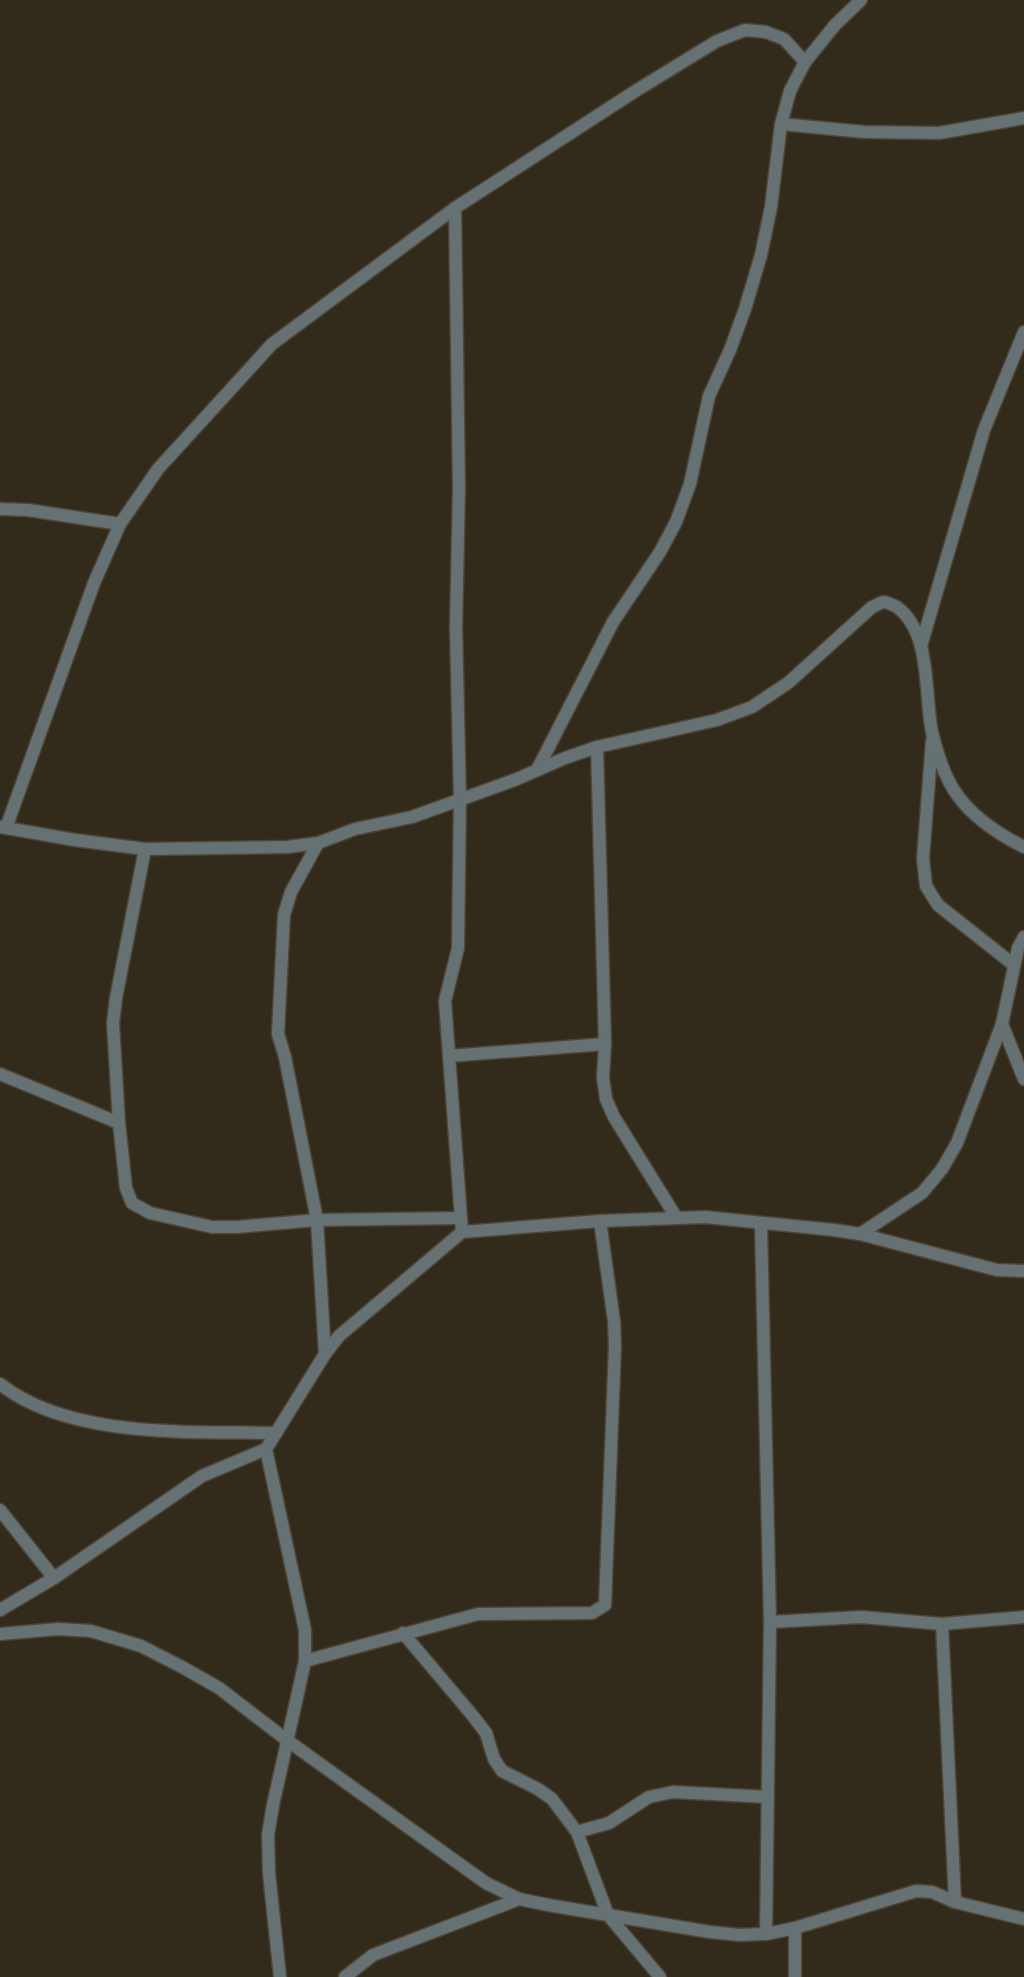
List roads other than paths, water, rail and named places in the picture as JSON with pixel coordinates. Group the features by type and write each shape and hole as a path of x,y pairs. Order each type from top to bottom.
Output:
{"street":[{"path":"537,770 613,622 660,552 676,522 690,484 709,396 730,350 745,309 761,255 771,207 781,124 790,91 805,62 835,25 861,0"},
{"path":"805,62 784,39 766,32 745,30 717,41 636,90 455,208 272,344 158,469 120,524 94,583 3,828 145,849 287,847 318,843 355,829 412,816 597,747 717,720 752,707 788,683 872,607 883,602 893,604 906,614 921,646 925,668 932,732 924,859 926,886 938,905 1014,965"},
{"path":"781,124 865,132 939,133 1024,118"},
{"path":"455,208 459,488 456,628 460,799 458,948 445,1001 462,1232"},
{"path":"921,646 984,430 1024,332"},
{"path":"0,510 28,510 120,524"},
{"path":"932,732 942,765 957,796 978,818 1024,847"},
{"path":"597,747 605,1044 603,1078 606,1099 614,1117 676,1218"},
{"path":"318,843 291,892 284,915 278,1034 285,1057 317,1220 325,1354"},
{"path":"145,849 116,998 113,1023 119,1123 126,1188 132,1203 150,1213 212,1227 237,1227 317,1220 461,1218"},
{"path":"860,1234 922,1193 942,1170 957,1143 1002,1024 1018,948 1024,937"},
{"path":"1002,1024 1024,1079"},
{"path":"449,1056 605,1044"},
{"path":"0,1074 119,1123"},
{"path":"0,1610 54,1578 202,1476 266,1449 325,1354 339,1336 462,1232 600,1221 705,1217 860,1234 997,1270 1024,1272"},
{"path":"305,1661 478,1614 592,1612 605,1605 614,1321 600,1221"},
{"path":"761,1224 770,1622 766,1934"},
{"path":"0,1384 15,1396 66,1416 112,1426 172,1431 276,1433"},
{"path":"266,1449 305,1630 305,1661 268,1835 269,1873 280,1977"},
{"path":"0,1510 54,1578"},
{"path":"770,1622 861,1617 942,1624 1024,1617"},
{"path":"942,1624 955,1902"},
{"path":"0,1634 58,1630 91,1631 141,1646 219,1688 288,1741 486,1883 519,1898 608,1915 710,1932 740,1935 766,1934 795,1928 916,1891 932,1892 955,1902 1024,1919"},
{"path":"403,1633 486,1733 494,1759 502,1771 538,1789 552,1799 577,1832 608,1915 660,1977"},
{"path":"577,1832 609,1823 649,1796 673,1792 768,1797"},
{"path":"345,1977 373,1955 519,1898"},
{"path":"795,1928 795,1977"}]}
